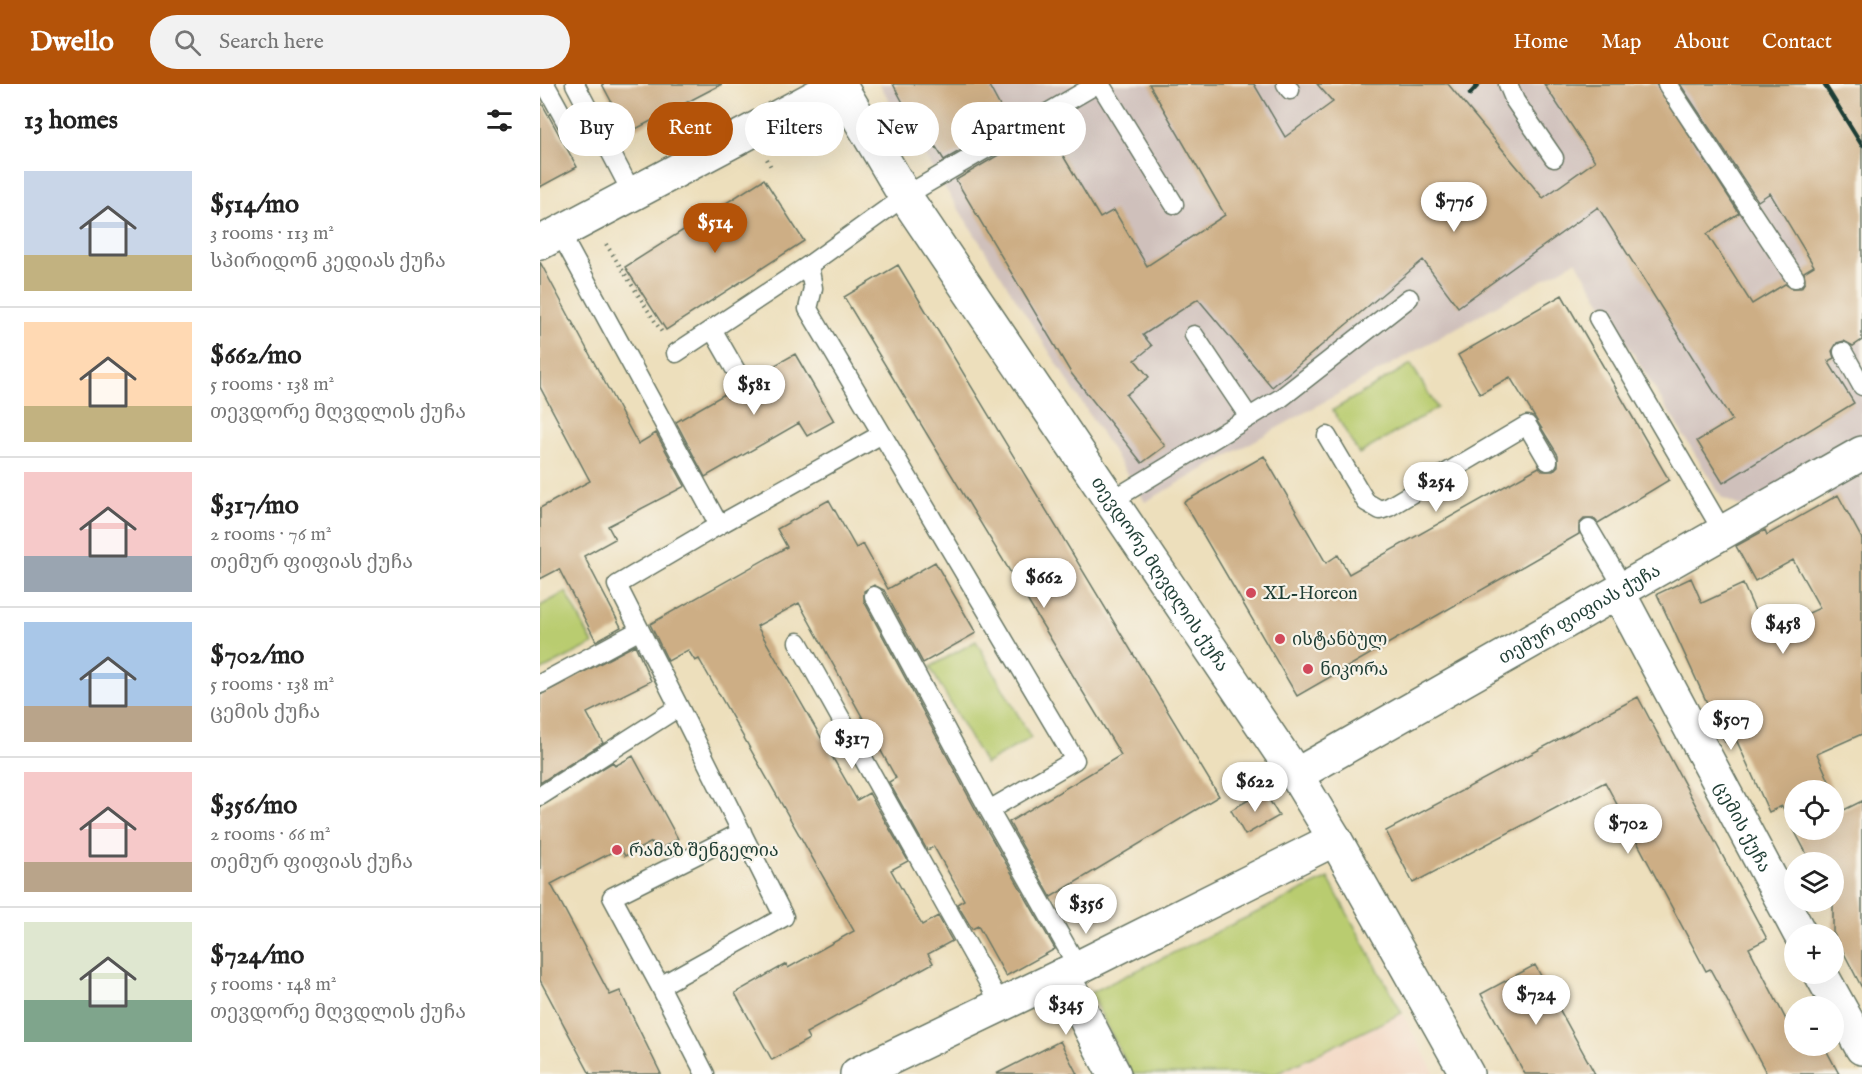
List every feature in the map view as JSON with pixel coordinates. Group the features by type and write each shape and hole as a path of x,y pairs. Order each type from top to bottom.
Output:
{"street":[{"name":"თევდორე მღვდლის ქუჩა","path":"840,84 905,196 1296,775 1335,839 1467,1074"},
{"path":"550,238 840,84"},
{"name":"თემურ ფიფიას ქუჩა","path":"1296,775 1862,453"},
{"name":"ცემის ქუჩა","path":"1621,590 1795,924"},
{"path":"865,1072 1335,839"},
{"path":"1071,971 1114,1074"},
{"path":"1827,984 1862,1048"}],"lane":[{"path":"545,84 558,108"},
{"path":"575,84 585,102"},
{"path":"676,353 809,264 905,196 1099,84 1174,204"},
{"path":"1508,84 1515,101 1554,158"},
{"path":"1667,84 1794,278"},
{"path":"614,156 633,195"},
{"path":"550,238 719,525"},
{"path":"809,264 813,288 808,309 1075,760 989,810"},
{"path":"1112,501 1281,398 1409,298"},
{"path":"1598,318 1723,532"},
{"path":"712,329 740,376"},
{"path":"1194,335 1249,417"},
{"path":"1843,352 1862,386"},
{"path":"1327,436 1366,502 1380,510 1389,507 1527,425 1548,461"},
{"path":"660,986 784,917 617,585 882,434"},
{"path":"1589,529 1621,590"},
{"path":"874,596 989,810 1071,971"},
{"path":"540,684 640,630"},
{"path":"798,642 1001,1005"},
{"path":"540,796 679,706"},
{"path":"705,1074 612,897 742,832"}],"path":[{"path":"590,218 676,353"}],"shaded area":[{"path":"879,84 1862,84 1862,568 1826,490 1772,521 1722,498 1576,261 1145,502 925,156 939,156 939,102 890,102"},
{"path":"1402,1013 1435,1074 1276,1074"}],"green space":[{"path":"1411,364 1437,408 1359,454 1333,410"},
{"path":"566,592 593,644 540,671 540,606"},
{"path":"976,641 1031,738 985,764 930,667"},
{"path":"1328,878 1402,1013 1276,1074 1132,1074 1090,993"}],"building":[{"path":"602,84 722,84 687,102 647,102 647,123 635,129 635,102 612,102"},
{"path":"893,84 988,84 998,102 951,102 951,156 944,160 939,152 939,102 903,102"},
{"path":"1149,84 1254,84 1285,137 1333,102 1317,84 1448,84 1543,198 1595,161 1544,84 1656,84 1739,213 1707,234 1752,304 1785,284 1791,288 1801,288 1805,282 1804,272 1814,266 1770,193 1758,201 1680,84 1862,84 1862,340 1853,346 1844,341 1837,343 1832,351 1834,358 1828,361 1854,403 1723,483 1697,441 1732,420 1598,207 1458,307 1423,260 1272,387 1198,299 1143,335 1152,346 1135,360 1149,377 1126,395 1165,446 1142,463 1071,373 956,180 997,156 1063,156 1100,218 1114,210 1147,266 1225,215"},
{"path":"540,100 558,133 558,156 571,156 577,167 540,187"},
{"path":"764,179 804,241 666,330 625,267"},
{"path":"540,262 638,444 656,433 685,486 608,526 615,539 584,556 621,627 596,641 559,569 540,579 540,508 590,481 540,387"},
{"path":"898,265 1219,796 1051,897 1009,822 1121,755 844,297"},
{"path":"1562,295 1669,480 1598,523 1594,519 1584,519 1579,524 1579,534 1297,696 1184,502 1264,456 1326,563 1338,555 1349,574 1539,467 1543,471 1553,471 1558,466 1558,455 1510,377 1480,394 1458,355"},
{"path":"795,354 834,421 807,436 799,423 705,477 676,422 737,387 744,386 752,378"},
{"path":"1838,495 1862,539 1862,734 1817,754 1829,780 1784,780 1784,810 1782,806 1769,812 1735,737 1725,742 1657,594 1691,578 1702,603 1743,584 1765,633 1820,608 1793,560 1755,581 1736,546 1765,530 1767,535"},
{"path":"829,500 856,548 863,544 888,589 935,562 976,633 923,663 884,590 874,585 864,591 864,601 979,816 1055,949 1006,976 978,926 972,929 957,904 964,900 934,847 927,850 889,782 896,778 799,603 757,626 857,800 869,793 908,861 891,870 922,925 938,916 952,941 928,954 933,963 806,1033 809,1039 772,1060 735,993 786,964 788,968 854,931 699,659 695,661 688,650 668,661 650,624 787,547 777,529"},
{"path":"635,645 651,681 587,713 603,743 540,783 540,695"},
{"path":"1638,697 1767,939 1749,948 1784,1016 1784,1056 1829,1056 1839,1074 1767,1074 1710,969 1706,971 1605,782 1413,883 1386,831"},
{"path":"633,756 678,839 656,851 652,842 625,856 620,848 551,884 610,995 620,991 661,1074 590,1074 540,980 540,807 613,762 615,766"},
{"path":"1264,791 1279,816 1245,835 1231,810"},
{"path":"1862,801 1862,988 1844,953 1844,924 1833,924 1833,912 1844,912 1844,852 1806,852 1799,840 1844,840 1844,810"},
{"path":"1535,965 1595,1074 1525,1074 1481,994"},
{"path":"1060,1041 1077,1074 996,1074"}],"railway":[{"path":"1470,94 1479,84"},
{"path":"1824,84 1862,145"}],"place":[{"name":"XL-Horeon","path":"1251,593"},
{"name":"ისტანბულ","path":"1280,639"},
{"name":"ნიკორა","path":"1308,669"},
{"name":"რამაზ შენგელია","path":"617,850"}]}
